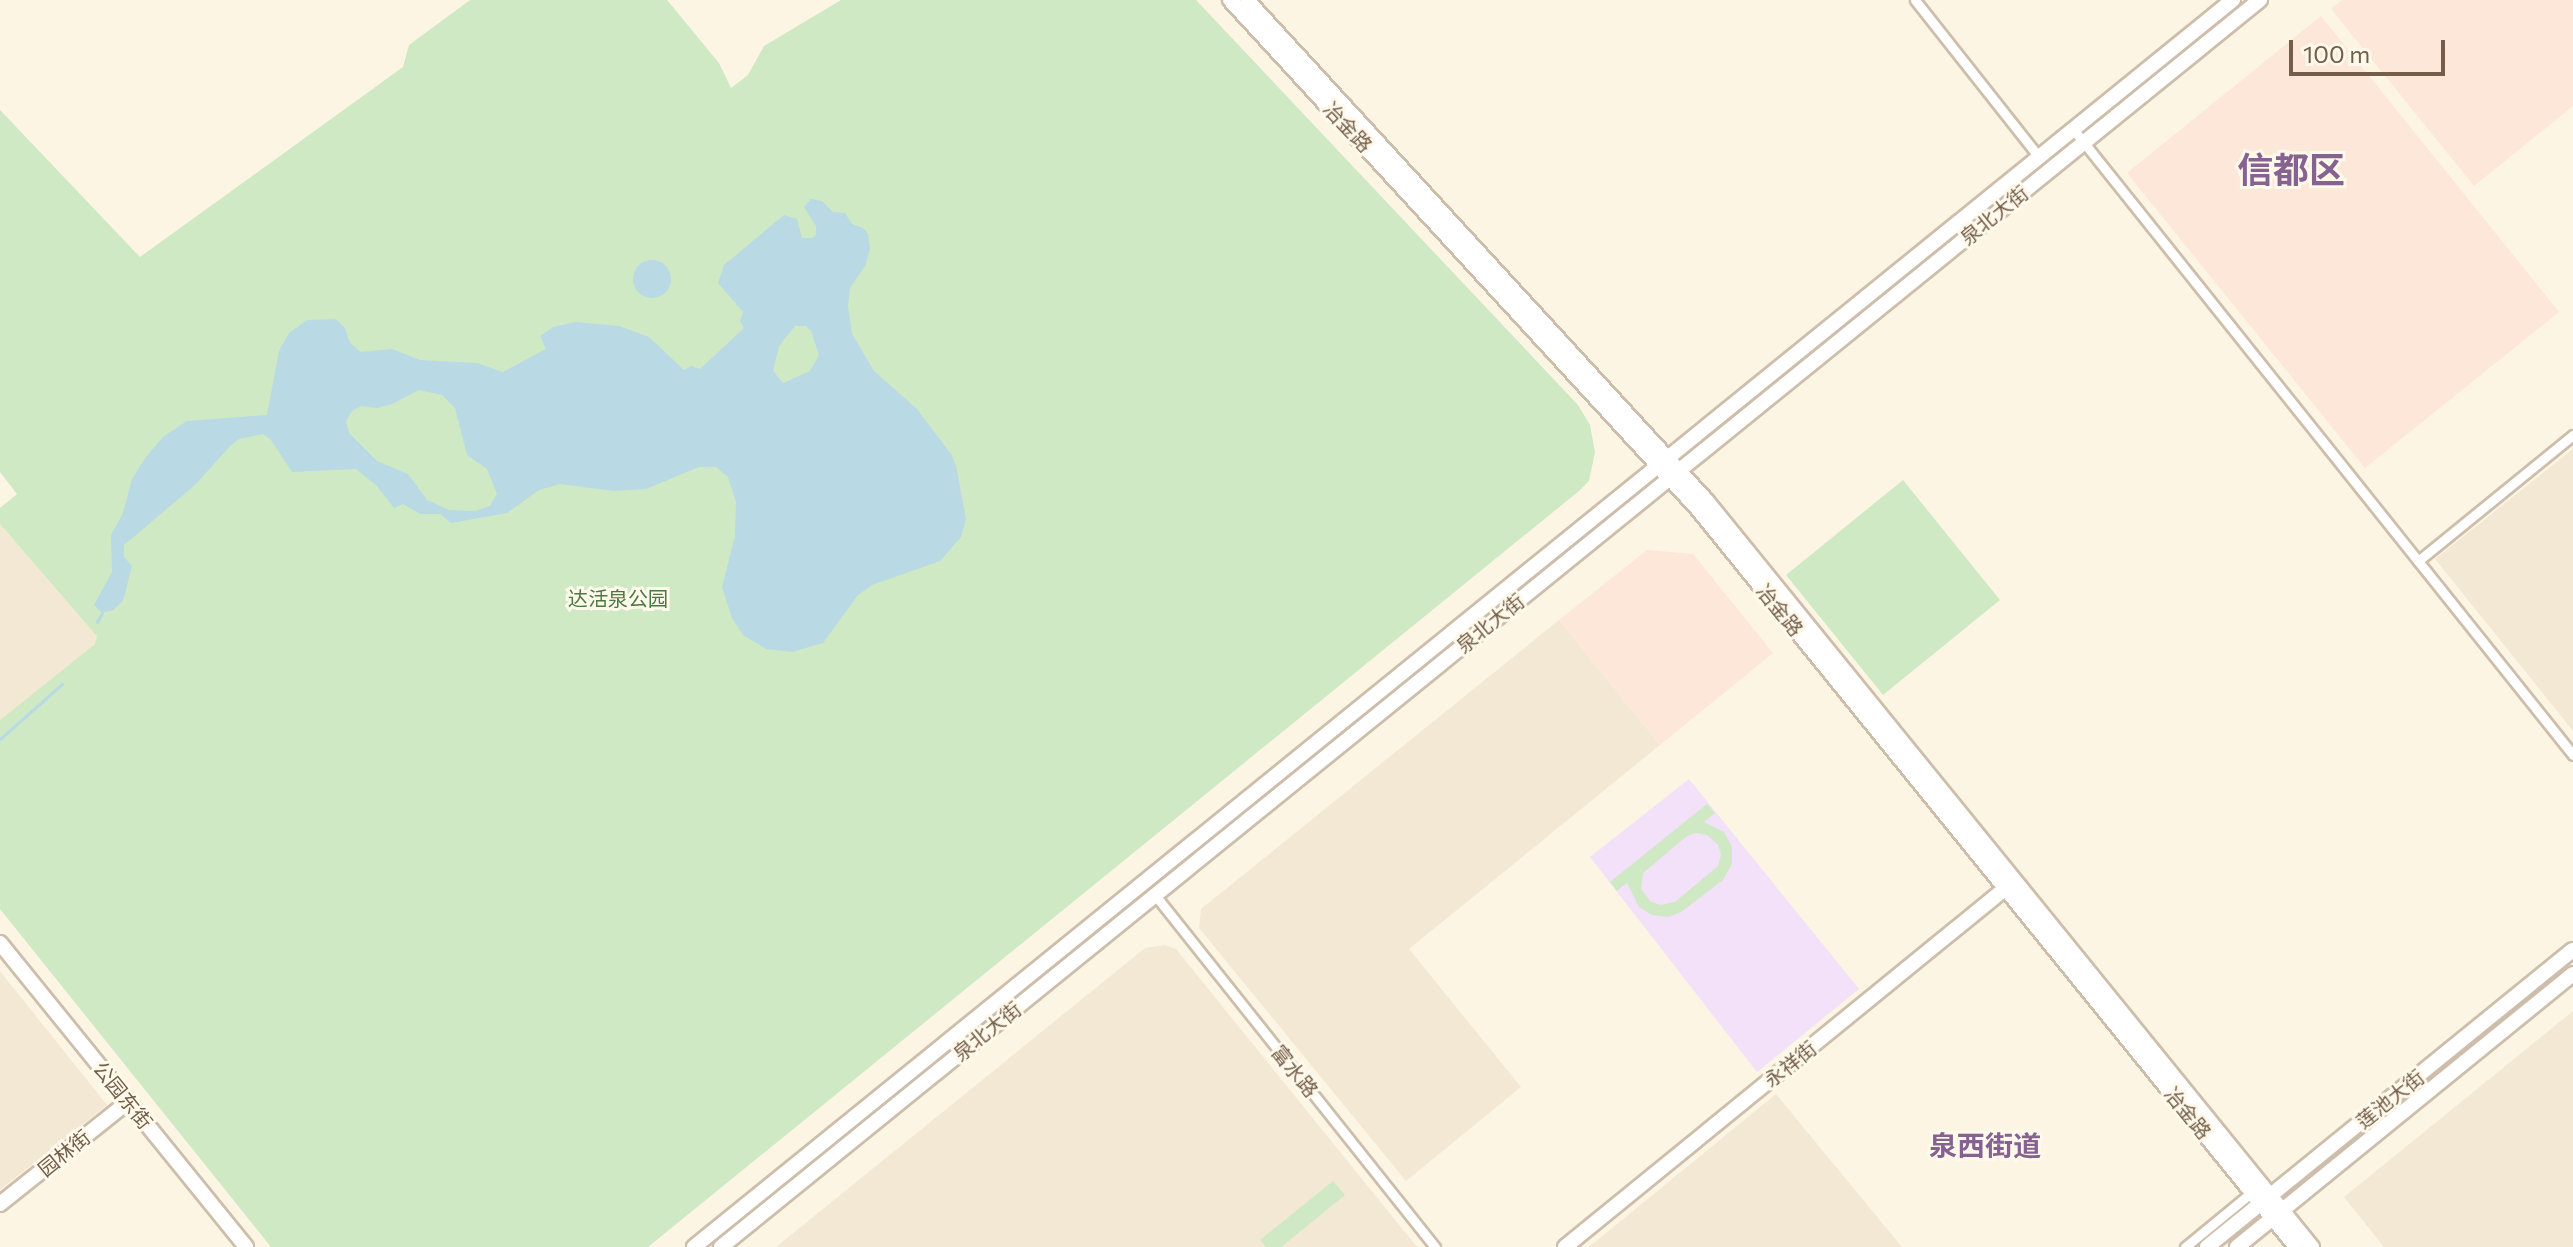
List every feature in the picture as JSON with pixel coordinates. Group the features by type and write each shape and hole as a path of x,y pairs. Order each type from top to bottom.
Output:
{"main road":[{"name":"冶金路","path":"1230,0 1675,474 2011,884 2261,1197 2312,1247"},
{"name":"冶金路","path":"1247,0 1663,461"},
{"name":"泉北大街","path":"694,1247 2233,0"},
{"name":"泉北大街","path":"721,1247 2260,0"},
{"name":"永祥街","path":"1565,1247 2011,884"},
{"name":"公园东街","path":"0,943 246,1247"},
{"name":"莲池大街","path":"2207,1247 2261,1197 2573,950"},
{"name":"莲池大街","path":"2237,1247 2573,974"},
{"name":"园林街","path":"0,1204 128,1102"},
{"name":"冶金路","path":"2278,1214 2296,1247"}],"street":[{"path":"1915,0 2039,157"},
{"path":"2073,129 2573,755"},
{"path":"2418,561 2573,435"},
{"name":"富水路","path":"1155,895 1435,1247"},
{"path":"2185,1247 2261,1197"}],"shaded area":[{"path":"2342,0 2573,0 2573,106 2474,186 2331,9"},
{"path":"2321,16 2559,312 2365,468 2127,173"},
{"path":"2573,449 2573,731 2435,559"},
{"path":"0,524 98,636 95,644 0,720"},
{"path":"1647,550 1693,554 1773,653 1660,745 1559,620"},
{"path":"1559,620 1660,745 1409,949 1521,1087 1406,1181 1199,928 1201,909"},
{"path":"1689,779 1859,989 1757,1072 1590,857"},
{"path":"1165,945 1176,949 1417,1247 776,1247 1145,948"},
{"path":"0,971 107,1105 0,1190"},
{"path":"2573,1011 2573,1247 2384,1247 2344,1197"},
{"path":"1776,1094 1902,1247 1589,1247"}],"green space":[{"name":"达活泉公园","path":"470,0 667,0 719,63 731,88 748,75 764,46 841,0 1196,0 1578,405 1590,425 1595,452 1589,481 1579,491 648,1247 271,1247 0,909 0,720 95,644 97,636 0,524 0,508 17,494 0,472 0,110 140,257 403,67 409,45"},
{"path":"1903,480 2000,600 1883,695 1786,575"},
{"path":"1707,804 1715,813 1704,822 1724,832 1732,847 1732,864 1723,880 1681,912 1668,917 1652,915 1639,907 1627,883 1617,891 1610,882","holes":["1696,833 1707,835 1718,845 1721,855 1718,866 1675,902 1661,905 1651,902 1641,889 1643,873 1687,836"]},
{"path":"1333,1181 1345,1195 1281,1247 1266,1247 1260,1240"}],"water":[{"path":"811,199 822,201 833,212 845,213 852,224 863,228 868,234 870,249 865,266 850,288 848,306 852,334 874,371 917,409 951,454 966,519 961,537 940,561 872,585 858,595 823,643 792,652 766,649 743,635 732,618 722,587 735,536 736,502 728,477 716,467 699,467 646,489 614,491 560,484 539,490 507,513 451,523 440,514 420,514 403,504 394,508 377,486 356,469 292,472 271,440 263,434 239,439 231,445 195,485 124,545 124,557 132,566 123,601 113,610 102,613 94,605 112,572 111,535 123,513 132,479 146,457 163,437 187,421 267,415 279,351 289,333 307,320 336,319 345,328 350,343 361,352 392,349 420,360 477,363 503,372 546,349 540,336 553,327 576,322 619,326 649,337 684,370 691,366 700,369 744,328 740,321 743,312 718,283 724,265 784,215 797,219 802,238 812,238 816,235 816,226 804,207","holes":["795,326 806,326 811,331 819,355 810,371 783,383 773,371 779,346","419,390 442,395 455,408 467,455 487,469 497,494 490,506 476,511 449,510 427,500 408,474 377,461 349,433 346,421 352,411 361,406 377,408 392,404"]},
{"path":"652,260 665,266 671,279 665,292 652,298 639,292 633,279 639,266"}],"waterway":[{"path":"97,622 102,613"},
{"path":"0,739 62,684"}],"district":[{"name":"信都区","path":"2291,169"},
{"name":"泉西街道","path":"1985,1145"}]}
